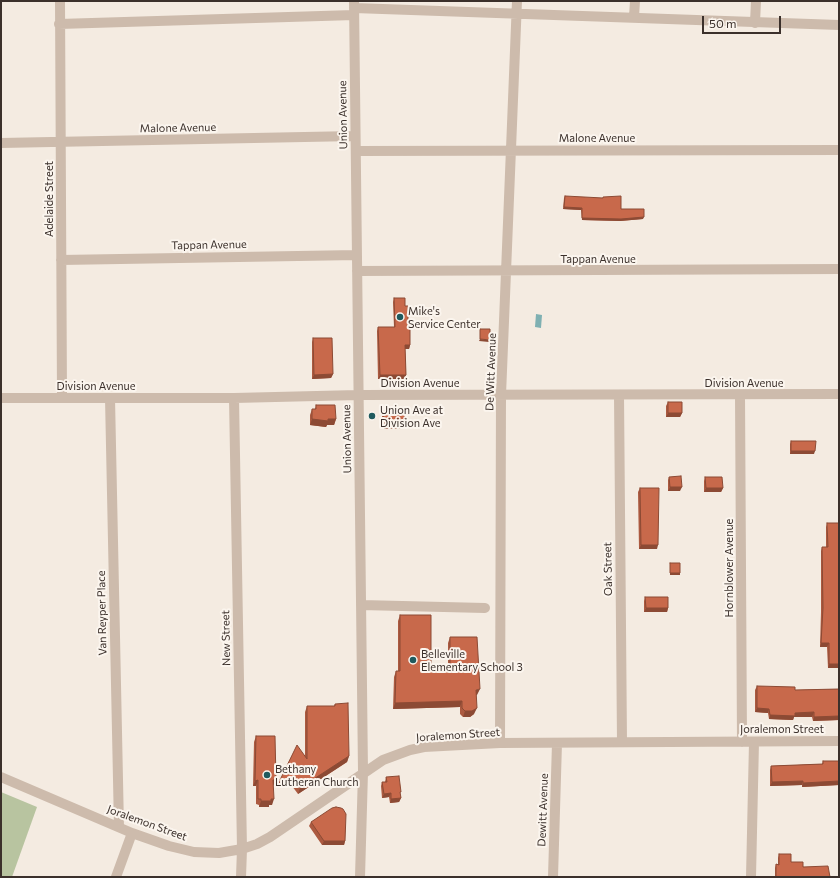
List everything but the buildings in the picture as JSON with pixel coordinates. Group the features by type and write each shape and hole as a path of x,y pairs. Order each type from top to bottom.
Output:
{"street":[{"name":"Adelaide Street","path":"60,1 62,397"},
{"name":"De Witt Avenue","path":"500,744 501,395 517,1"},
{"path":"634,17 635,1"},
{"path":"755,23 756,1"},
{"path":"59,24 354,8 839,25"},
{"name":"Union Avenue","path":"354,8 364,772 360,877"},
{"name":"Malone Avenue","path":"1,143 355,136"},
{"name":"Malone Avenue","path":"356,151 839,150"},
{"name":"Tappan Avenue","path":"61,260 357,255"},
{"name":"Tappan Avenue","path":"357,271 506,272 839,269"},
{"name":"Division Avenue","path":"1,398 234,398 358,395 839,394"},
{"name":"Oak Street","path":"619,395 622,742"},
{"name":"Hornblower Avenue","path":"740,395 742,742"},
{"name":"Van Reyper Place","path":"110,398 119,827"},
{"name":"New Street","path":"234,398 242,877"},
{"path":"361,605 485,608"},
{"name":"Joralemon Street","path":"1,777 132,833 169,846 194,852 219,853 257,844 270,837 383,760 394,755 424,747 622,742 839,741"},
{"path":"751,877 754,742"},
{"name":"Dewitt Avenue","path":"553,877 557,743"},
{"path":"116,877 132,833"}],"green space":[{"path":"1,792 37,807 12,877 1,877"}],"water":[{"path":"536,314 542,315 541,328 535,327"}],"place":[{"name":"Mike's Service Center","path":"400,317"},
{"name":"Union Ave at Division Ave","path":"372,416"},
{"name":"Belleville Elementary School 3","path":"413,660"},
{"name":"Bethany Lutheran Church","path":"267,775"}]}
